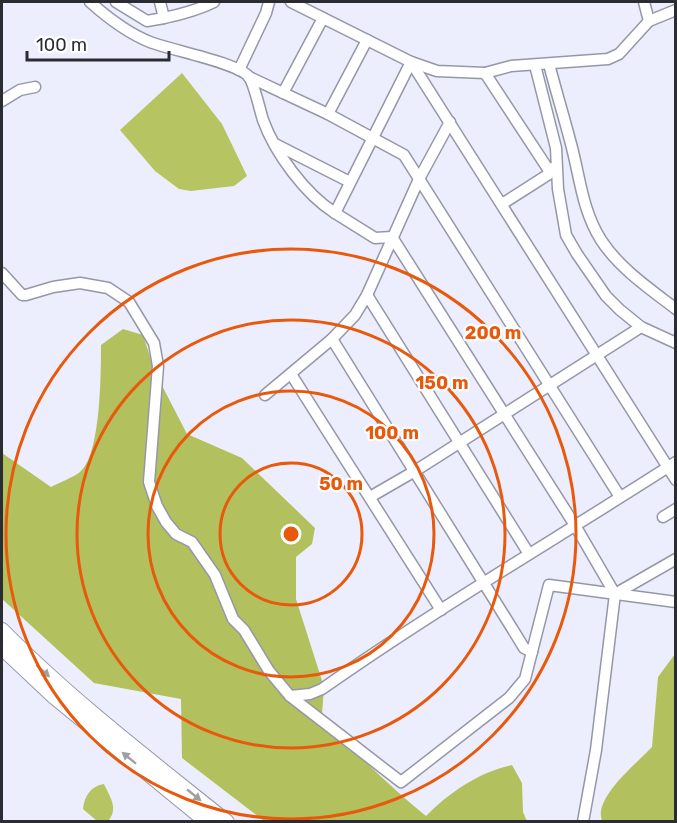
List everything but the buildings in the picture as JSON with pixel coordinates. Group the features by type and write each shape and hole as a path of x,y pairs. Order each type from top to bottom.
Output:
{"street":[{"path":"90,2 136,36 175,51 239,70 404,155 620,497"},
{"path":"116,2 147,21 190,12 206,7 212,2"},
{"path":"160,2 164,18"},
{"path":"239,70 269,2"},
{"path":"293,2 411,62 437,70 485,73 512,66 608,59 618,54 649,21 675,10"},
{"path":"644,2 649,21"},
{"path":"283,93 323,18"},
{"path":"328,114 367,40"},
{"path":"411,62 596,354 672,465 675,480"},
{"path":"335,213 411,62"},
{"path":"502,204 549,174 552,168 556,148 535,64"},
{"path":"549,64 572,145 583,202 590,221 601,241 623,266 675,309"},
{"path":"485,73 552,168 566,235 606,296 641,327 675,343"},
{"path":"249,77 266,128 303,187 318,202 375,238 392,237"},
{"path":"2,101 20,90 34,87"},
{"path":"265,395 332,339 355,315 367,295 419,178 450,122"},
{"path":"275,144 350,182"},
{"path":"392,237 576,526 615,594 597,738 583,822"},
{"path":"2,273 22,295 66,284 80,283 108,288 129,302 154,343 158,366 149,482 165,522 177,534 192,542 215,575 233,619 244,630 269,671 290,696 401,782 515,693 525,679 549,585 675,602"},
{"path":"367,295 529,554"},
{"path":"370,496 460,443 641,327"},
{"path":"332,339 524,648 532,652"},
{"path":"291,374 441,610"},
{"path":"290,696 310,694 322,688 392,639 672,465"},
{"path":"663,517 675,509"},
{"path":"615,594 675,559"},
{"path":"2,630 30,659 69,693 227,822"},
{"path":"2,648 52,696 207,822"}],"shaded area":[{"path":"182,73 222,124 247,176 234,186 191,191 179,189 155,171 120,130"},
{"path":"123,329 143,335 155,372 187,434 242,458 315,528 312,544 296,557 296,599 324,687 322,715 372,768 426,816 444,799 466,784 489,772 512,765 522,783 523,812 527,821 264,821 182,758 181,699 94,683 2,599 2,453 51,487 80,472 87,463 96,431 101,345"},
{"path":"675,654 675,821 602,821 601,812 610,792 627,771 652,747 658,677"},
{"path":"104,784 112,803 113,812 108,821 97,821 83,809 92,789"}]}
